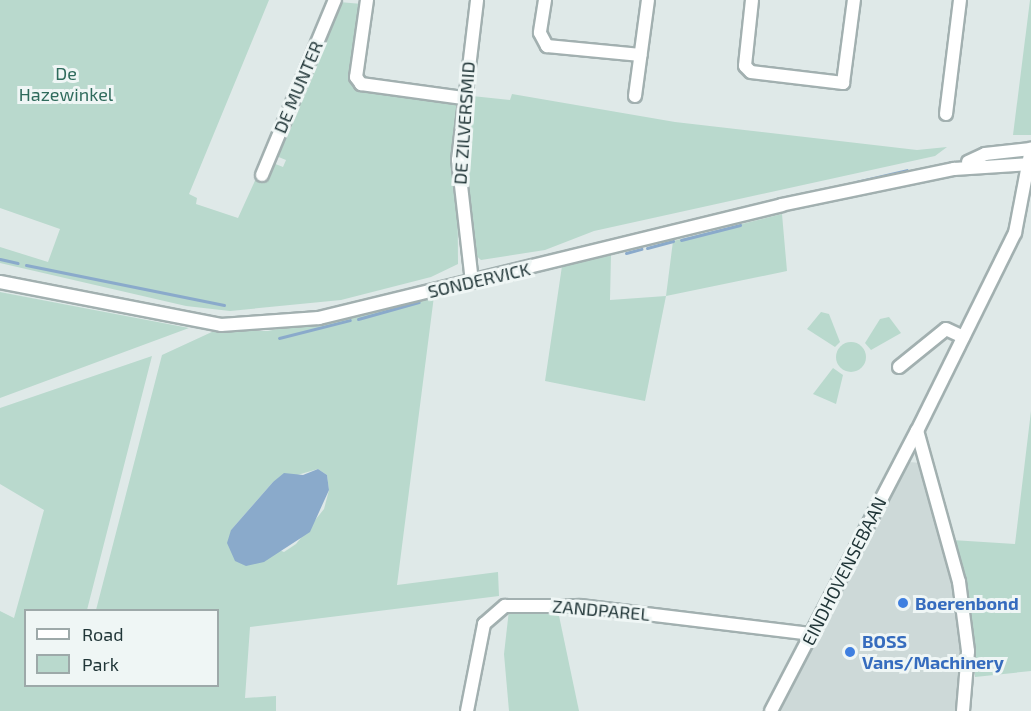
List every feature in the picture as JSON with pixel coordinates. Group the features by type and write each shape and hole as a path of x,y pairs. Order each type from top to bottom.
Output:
{"street":[{"name":"DE MUNTER","path":"262,175 336,0"},
{"path":"365,0 356,77 361,84 463,98"},
{"name":"DE ZILVERSMID","path":"472,282 459,207 463,98 477,0"},
{"path":"544,0 540,33 547,46 641,55"},
{"path":"635,96 648,0"},
{"path":"752,0 745,66 751,72 843,83 854,0"},
{"path":"946,114 960,0"},
{"name":"SONDERVICK","path":"954,169 985,154 1031,149"},
{"name":"EINDHOVENSEBAAN","path":"771,711 917,431 1015,233 1031,164 1031,149"},
{"name":"SONDERVICK","path":"0,282 221,325 319,318 782,205 954,169 1031,164"},
{"path":"899,367 946,329 963,337"},
{"path":"917,431 959,582 968,651 963,711"},
{"name":"ZANDPAREL","path":"467,711 484,624 505,606 580,606 812,634"}],"shaded area":[{"path":"909,462 921,463 956,593 962,665 959,711 779,711"}],"green space":[{"name":"De Hazewinkel","path":"0,0 269,0 189,194 197,198 196,204 238,218 258,174 273,163 283,167 286,160 276,156 339,2 362,4 357,87 457,104 458,264 431,277 341,300 230,311 186,306 0,263 0,247 48,262 60,229 0,208"},
{"path":"1030,0 1031,135 1013,135"},
{"path":"512,94 675,122 917,150 947,147 935,156 594,231 545,250 481,260 472,252 468,223 472,96 510,100"},
{"path":"782,214 787,271 666,296 673,241"},
{"path":"611,255 610,300 666,296 645,401 545,381 562,266"},
{"path":"0,292 5,293 189,328 0,398"},
{"path":"434,296 397,585 498,572 499,596 250,627 245,698 276,696 276,711 0,711 0,611 14,618 44,510 0,484 0,408 152,356 87,609 24,609 24,687 219,687 219,609 96,609 162,355 214,331 268,331","holes":["318,469 327,475 329,490 324,509 296,544 284,552 231,530 273,482"]},
{"path":"821,312 829,314 840,342 835,347 807,329"},
{"path":"889,317 901,333 871,350 865,343 880,319"},
{"path":"851,342 862,346 866,357 862,368 851,372 840,368 836,357 840,346"},
{"path":"833,368 843,375 836,404 813,394"},
{"path":"1031,411 1031,671 975,677 970,613 952,540 1015,544"},
{"path":"509,610 558,611 579,711 509,711 504,654"}],"water":[{"path":"318,469 327,475 329,490 310,532 264,562 246,566 235,561 227,543 231,530 273,482 284,473 303,475"}],"waterway":[{"path":"856,182 907,170"},
{"path":"814,192 853,183"},
{"path":"681,240 740,225"},
{"path":"647,248 673,241"},
{"path":"626,253 641,249"},
{"path":"0,259 18,263"},
{"path":"26,265 224,305"},
{"path":"358,319 419,302"},
{"path":"279,338 350,320"}],"place":[{"name":"Boerenbond","path":"903,603"},
{"name":"BOSS Vans/Machinery","path":"850,652"}]}
